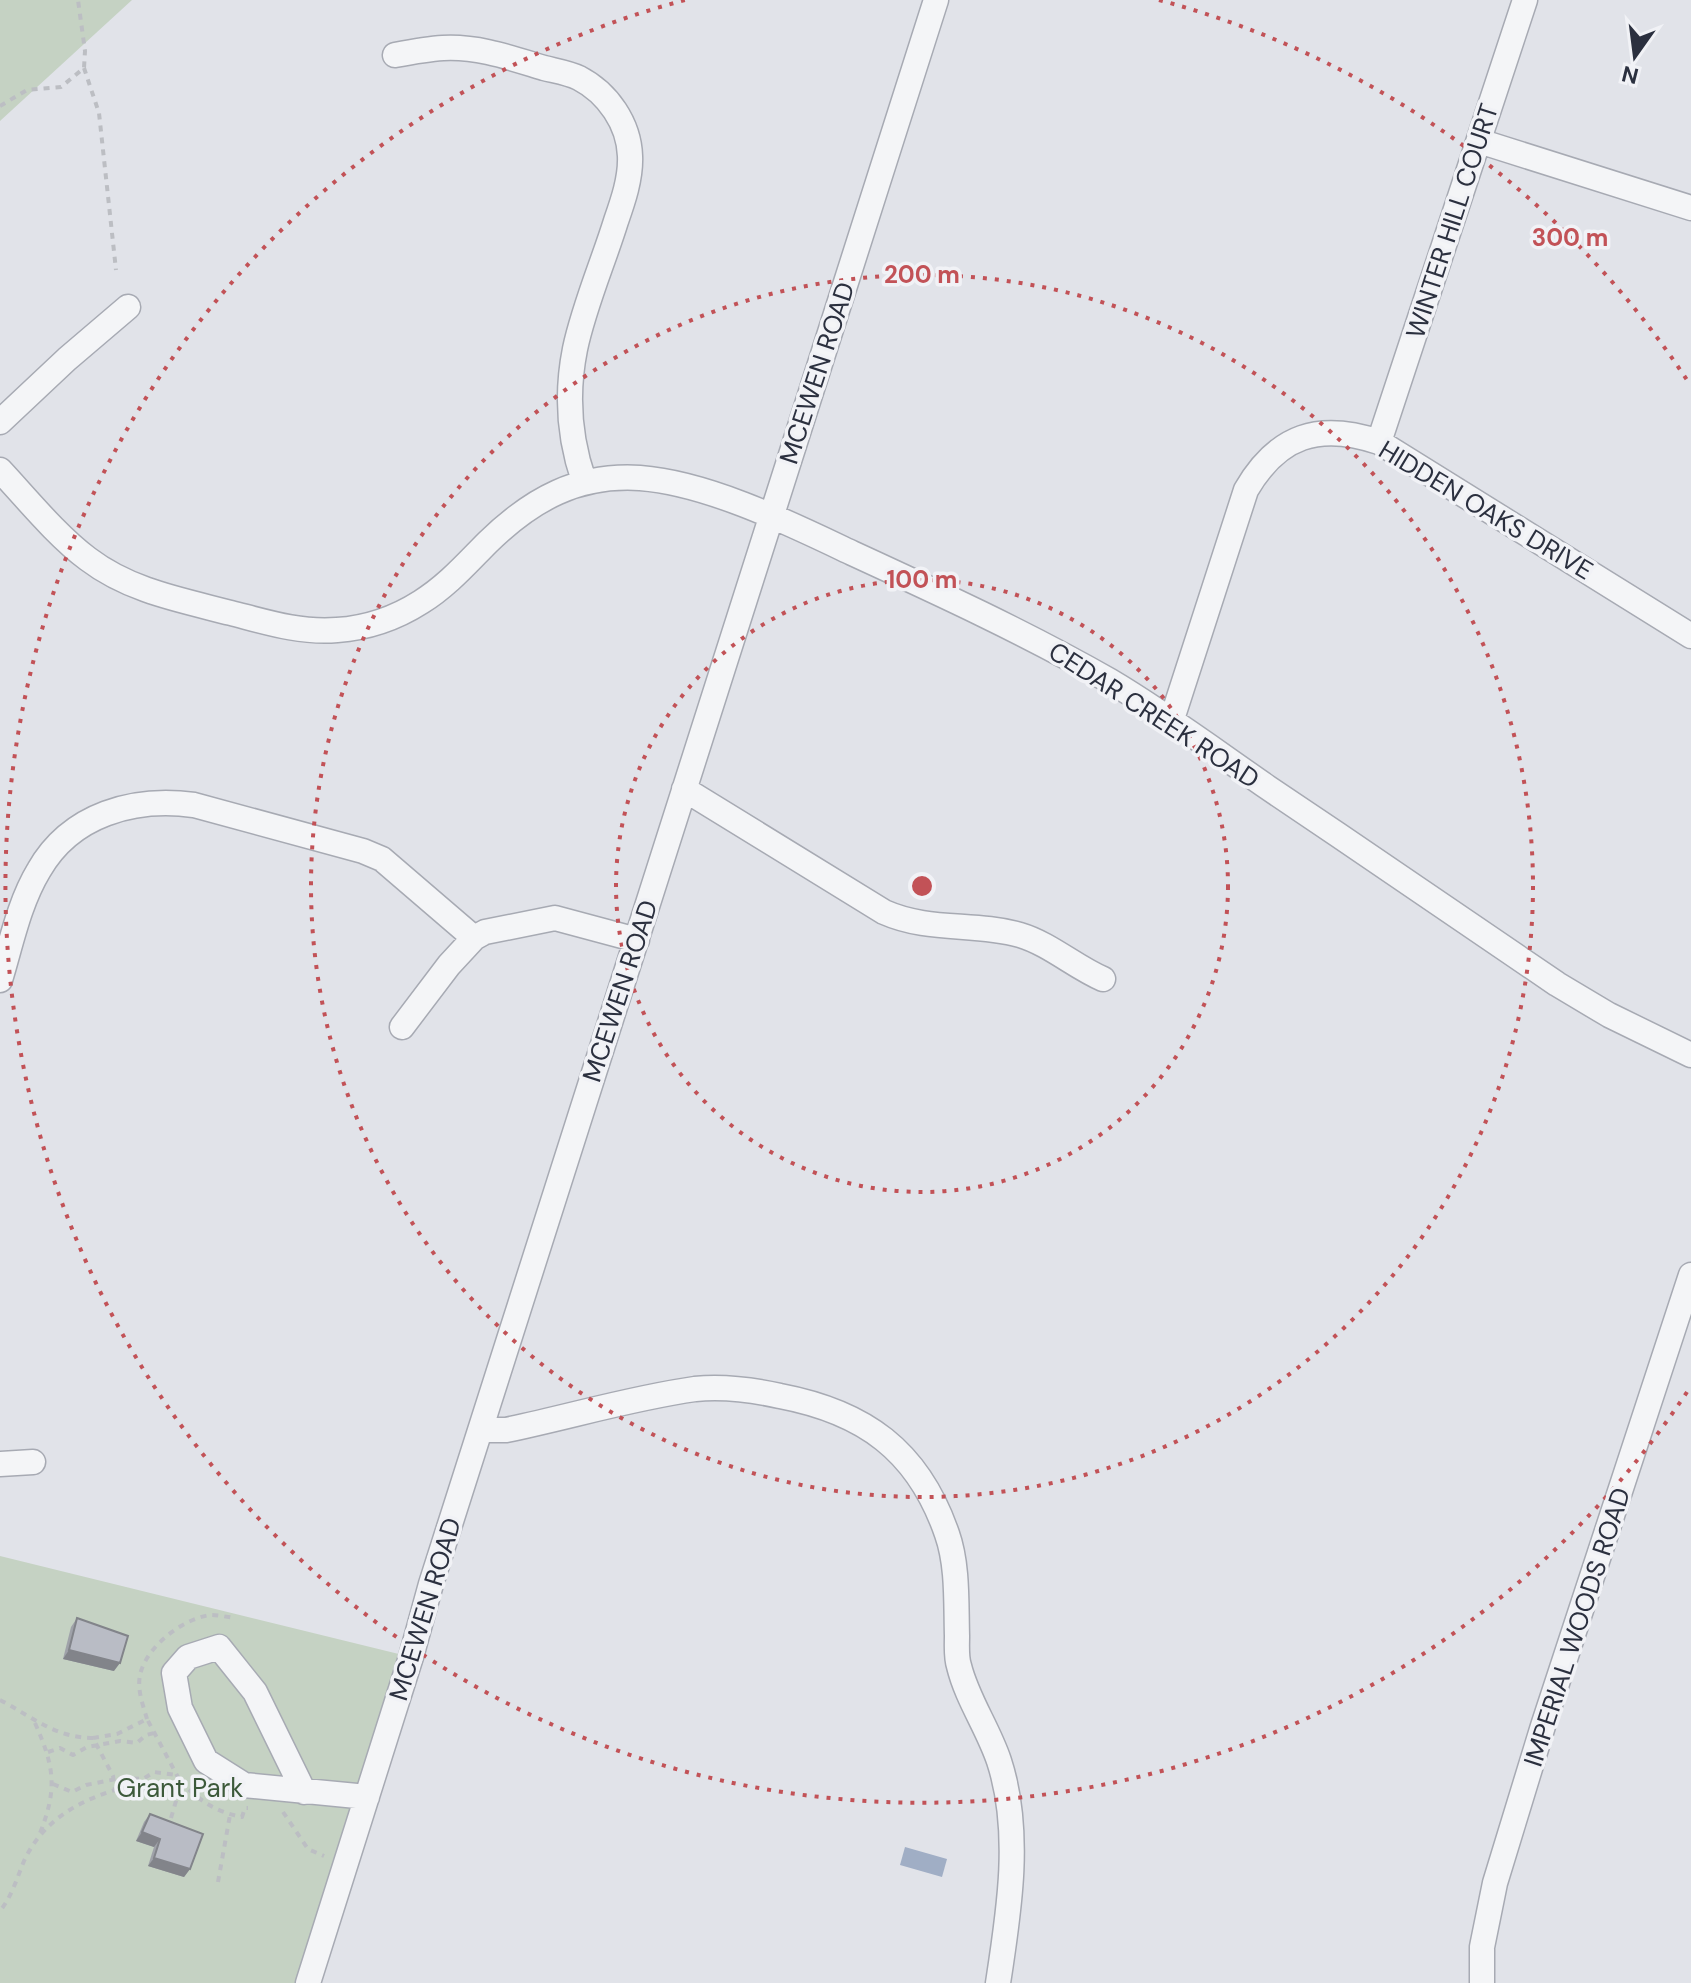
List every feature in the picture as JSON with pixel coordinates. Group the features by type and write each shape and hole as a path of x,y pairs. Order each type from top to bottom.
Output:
{"street":[{"name":"MCEWEN ROAD","path":"308,1983 431,1584 936,0"},
{"name":"WINTER HILL COURT","path":"1379,442 1525,0"},
{"path":"395,55 444,48 470,49 503,56 577,77 610,102 620,118 630,155 629,172 576,346 571,376 569,406 572,436 584,481"},
{"path":"1479,141 1691,208"},
{"path":"0,422 128,307"},
{"name":"HIDDEN OAKS DRIVE","path":"1171,722 1246,490 1269,457 1285,445 1303,437 1329,432 1355,434 1379,442 1691,636"},
{"name":"CEDAR CREEK ROAD","path":"0,470 85,557 106,571 157,594 286,627 312,630 339,630 375,623 424,601 528,509 559,490 584,481 642,478 673,483 772,516 1034,639 1112,683 1557,984 1609,1015 1691,1055"},
{"path":"684,789 884,912 925,925 1001,931 1022,936 1103,979"},
{"path":"0,980 24,899 39,869 54,849 78,828 97,817 142,803 194,805 363,851 392,865 474,938"},
{"path":"402,1027 449,965 474,938 485,932 555,918 637,940"},
{"name":"IMPERIAL WOODS ROAD","path":"1482,1983 1482,1947 1495,1883 1543,1726 1691,1275"},
{"path":"482,1430 506,1430 698,1389 750,1390 811,1402 870,1427 903,1458 928,1491 948,1536 955,1584 958,1664 1000,1763 1007,1799 1011,1875 998,1983"},
{"path":"0,1464 33,1462"},
{"path":"304,1792 255,1692 219,1647 188,1657 174,1673 180,1708 206,1761 244,1785 304,1792 367,1797"}],"path":[{"path":"78,0 85,51 84,68 99,113 116,270"},
{"path":"0,106 27,90 61,87 84,68"},
{"path":"0,1700 35,1722 80,1738 117,1734 147,1719 177,1777 196,1797 219,1812 230,1815 242,1817 245,1808 260,1808"},
{"path":"0,1911 40,1835 50,1807 53,1784 48,1752 35,1722"},
{"path":"48,1752 60,1748 73,1755 87,1747 120,1741 137,1743 154,1733"},
{"path":"93,1738 114,1781 115,1790"},
{"path":"53,1784 72,1792 86,1785 121,1778 143,1779 154,1772 177,1777"},
{"path":"171,1818 179,1791 177,1777"},
{"path":"40,1835 72,1807 89,1798 115,1790 179,1791"},
{"path":"275,1808 286,1814 308,1849 324,1856"},
{"path":"218,1882 230,1815"}],"green space":[{"path":"0,0 132,0 0,121"},
{"name":"Grant Park","path":"0,1556 411,1657 308,1983 0,1983"}],"water":[{"path":"905,1847 947,1859 942,1877 900,1865"}],"building":[{"path":"77,1618 128,1636 120,1663 69,1650"},
{"path":"150,1814 203,1834 190,1869 154,1858 160,1839 142,1832"}]}
